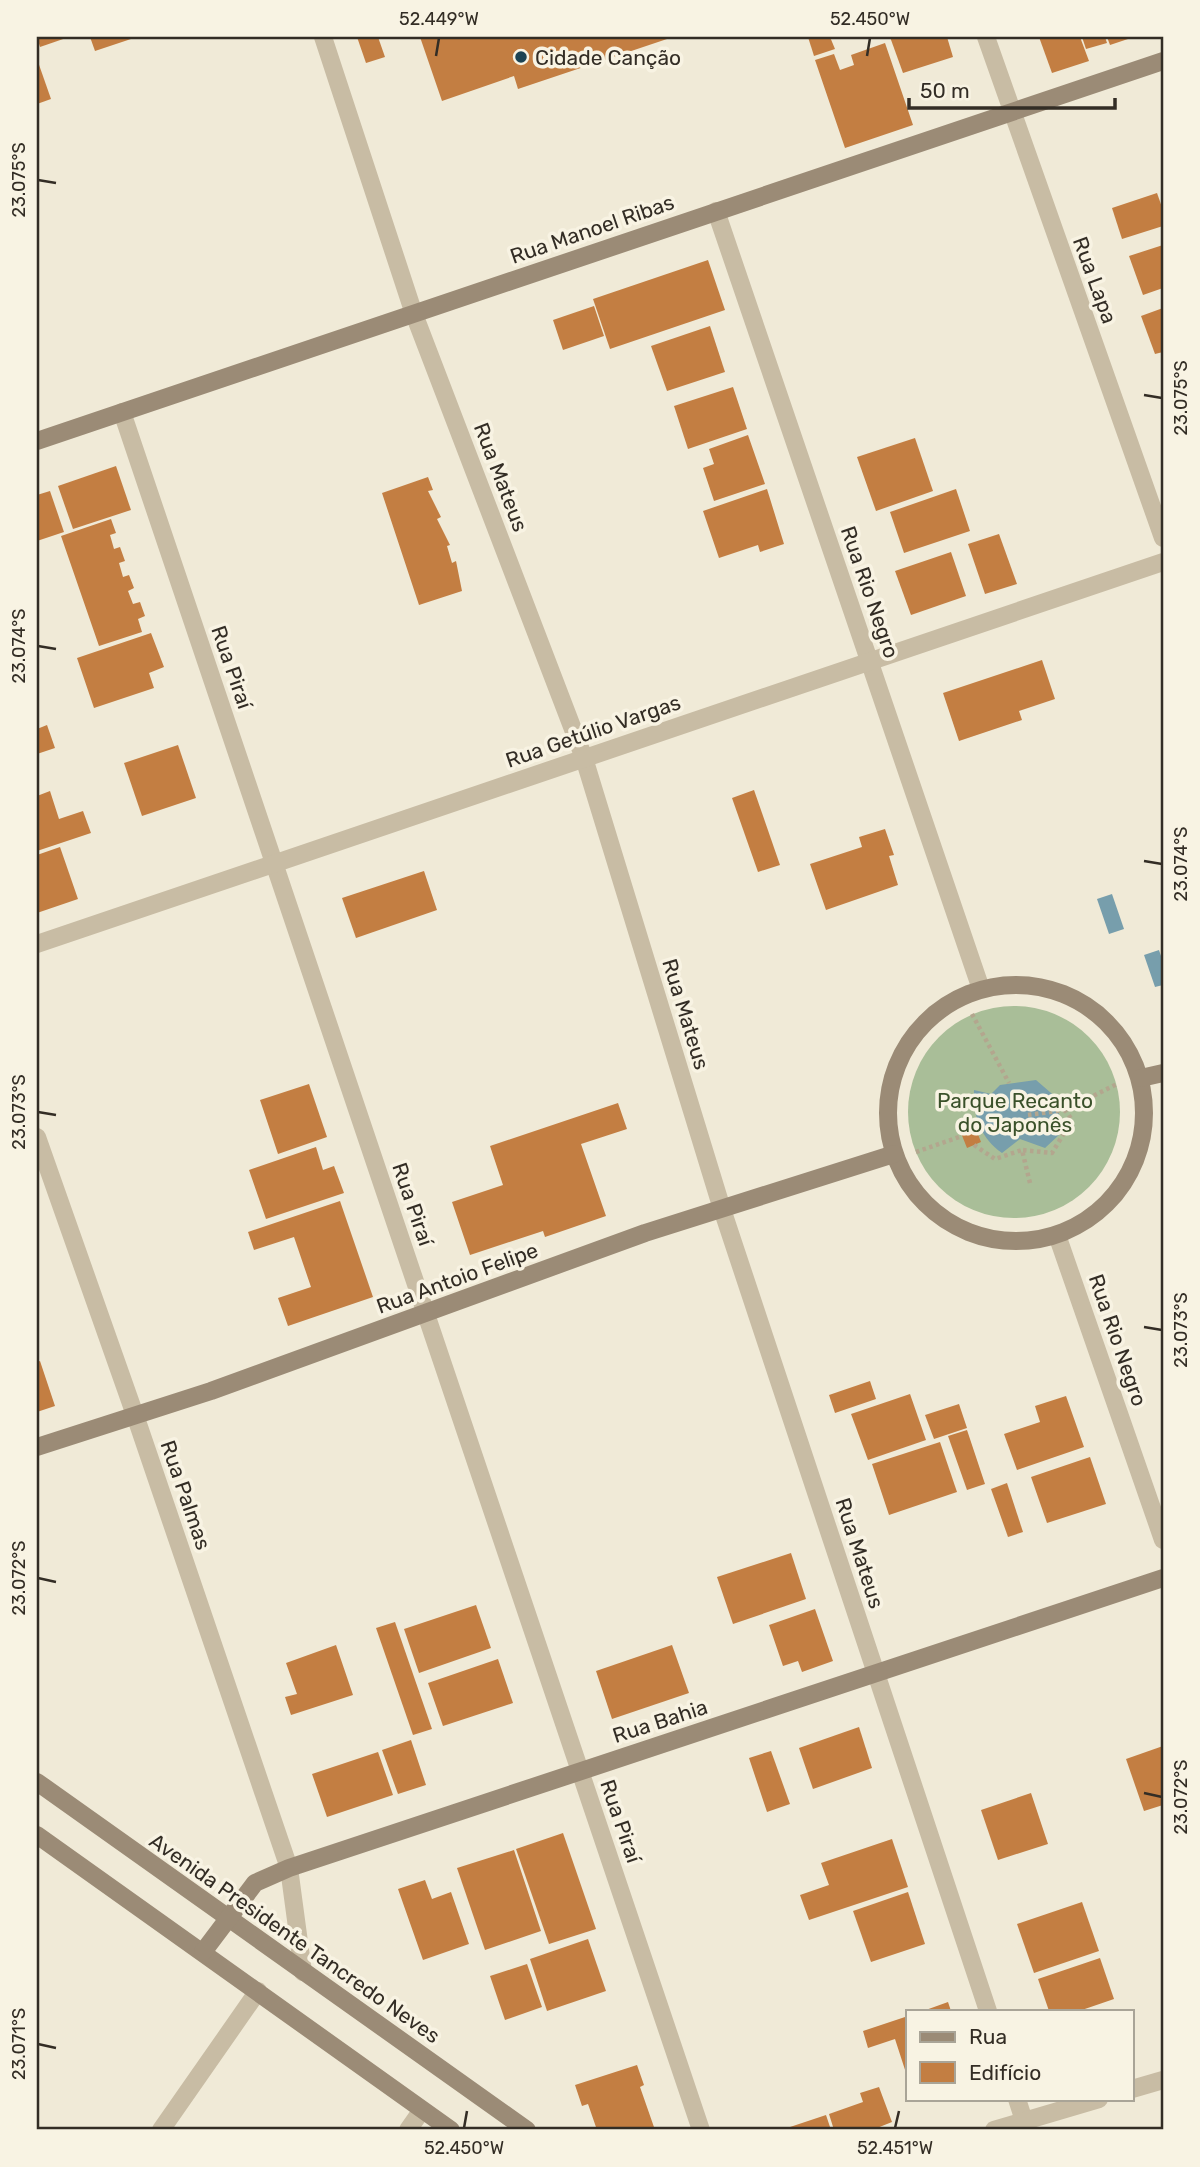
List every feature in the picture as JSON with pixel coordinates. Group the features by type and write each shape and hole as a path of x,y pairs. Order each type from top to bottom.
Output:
{"street":[{"name":"Rua Mateus","path":"323,37 414,314 584,758 722,1209 988,2010"},
{"name":"Rua Lapa","path":"986,37 1163,538"},
{"name":"Rua Manoel Ribas","path":"37,441 1163,61"},
{"name":"Rua Rio Negro","path":"716,211 981,989"},
{"name":"Rua Piraí","path":"122,412 701,2130"},
{"name":"Rua Getúlio Vargas","path":"37,944 1163,562"},
{"path":"1021,984 1061,992 1096,1012 1124,1042 1141,1078 1145,1117 1141,1143 1138,1155 1120,1190 1092,1217 1057,1235 1018,1242 977,1236 941,1218 913,1190 894,1154 887,1113 893,1072 912,1035 943,1007 981,989 1021,984"},
{"path":"1141,1078 1163,1073"},
{"name":"Rua Palmas","path":"37,1138 135,1415 289,1868 303,1972"},
{"name":"Rua Antoio Felipe","path":"37,1447 722,1209 894,1154"},
{"name":"Rua Rio Negro","path":"1057,1235 1163,1540"},
{"name":"Rua Bahia","path":"203,1952 255,1883 289,1868 1163,1578"},
{"name":"Avenida Presidente Tancredo Neves","path":"37,1782 527,2130"},
{"path":"37,1835 451,2130"},
{"path":"161,2130 258,1992"},
{"path":"1134,2088 1163,2080"},
{"path":"1017,2100 1026,2126"},
{"path":"994,2130 1026,2126 1096,2100"},
{"path":"408,2130 422,2110"}],"path":[{"path":"972,1014 1009,1083"},
{"path":"1028,1115 1065,1110 1117,1084"},
{"path":"974,1145 995,1159 1022,1150 1052,1153 1072,1120 1065,1110"},
{"path":"916,1152 962,1136"},
{"path":"1022,1150 1030,1183"}],"green space":[{"name":"Parque Recanto do Japonês","path":"1014,1006 1055,1014 1089,1037 1112,1071 1120,1112 1112,1153 1089,1187 1055,1210 1014,1218 973,1210 939,1187 916,1153 908,1112 916,1071 939,1037 973,1014"}],"water":[{"path":"1112,894 1124,929 1109,934 1097,899"},
{"path":"1159,950 1163,962 1163,985 1155,987 1144,955"},
{"path":"1036,1080 1058,1099 1060,1134 1045,1148 1020,1139 1002,1153 988,1140 979,1125 974,1090 991,1094 1000,1085"}],"building":[{"path":"37,37 69,37 40,47"},
{"path":"90,37 137,37 95,51"},
{"path":"357,37 378,37 385,57 366,63"},
{"name":"Cidade Canção","path":"420,37 673,37 518,89 514,76 442,101"},
{"path":"808,37 830,37 835,49 814,56"},
{"path":"890,37 947,37 953,57 903,73"},
{"path":"1039,37 1080,37 1089,61 1052,73"},
{"path":"1082,37 1105,37 1107,43 1086,49"},
{"path":"1107,37 1134,37 1110,45"},
{"path":"885,43 913,125 845,148 815,60 834,54 840,70 854,65 851,55"},
{"path":"37,59 51,99 37,104"},
{"path":"1157,193 1163,210 1163,226 1122,239 1112,208"},
{"path":"1163,245 1163,288 1143,295 1129,256"},
{"path":"708,260 725,310 610,349 593,299"},
{"path":"594,306 604,336 563,350 553,320"},
{"path":"1163,308 1163,352 1155,354 1141,316"},
{"path":"710,326 725,372 667,391 651,346"},
{"path":"733,387 747,429 688,449 674,406"},
{"path":"748,435 765,484 714,501 703,468 714,464 709,449"},
{"path":"915,438 933,491 876,511 857,457"},
{"path":"116,466 131,510 73,529 58,486"},
{"path":"428,477 433,490 428,491 441,517 437,519 450,545 447,546 452,563 456,561 462,591 419,605 382,493"},
{"path":"767,489 784,544 760,552 758,545 719,558 703,511"},
{"path":"956,489 970,531 904,553 890,512"},
{"path":"50,491 64,532 37,541 37,495"},
{"path":"111,519 116,533 110,535 114,549 120,547 125,561 119,563 123,577 129,575 134,588 128,591 133,604 140,602 145,616 138,619 142,632 99,646 61,536"},
{"path":"999,534 1017,584 985,594 968,544"},
{"path":"951,552 966,596 911,615 895,571"},
{"path":"151,633 164,667 149,673 154,688 94,708 77,658"},
{"path":"1042,660 1055,699 1019,711 1022,720 959,741 943,693"},
{"path":"47,725 55,748 37,754 37,729"},
{"path":"178,745 196,798 142,816 124,763"},
{"path":"754,790 780,865 758,872 732,798"},
{"path":"50,791 59,819 83,811 91,833 37,851 37,796"},
{"path":"885,829 894,855 889,856 898,885 826,910 810,864 862,847 859,837"},
{"path":"60,847 78,899 37,913 37,855"},
{"path":"424,871 437,910 356,938 342,898"},
{"path":"309,1084 327,1137 278,1154 260,1100"},
{"path":"618,1103 627,1129 581,1144 606,1216 545,1237 543,1231 470,1255 452,1202 503,1185 490,1146"},
{"path":"971,1116 981,1142 967,1148 957,1123"},
{"path":"316,1147 323,1170 334,1166 344,1193 266,1219 249,1170"},
{"path":"340,1201 373,1297 288,1326 278,1298 311,1287 294,1237 254,1250 248,1232"},
{"path":"40,1361 55,1406 37,1412 37,1362"},
{"path":"870,1381 876,1399 835,1413 829,1395"},
{"path":"910,1394 926,1440 868,1460 851,1414"},
{"path":"1066,1396 1084,1447 1017,1470 1004,1434 1040,1422 1035,1406"},
{"path":"959,1404 967,1428 934,1439 925,1415"},
{"path":"967,1430 985,1484 967,1490 948,1436"},
{"path":"940,1442 957,1492 889,1515 872,1464"},
{"path":"1090,1457 1106,1504 1047,1523 1031,1477"},
{"path":"1007,1483 1023,1532 1008,1537 991,1489"},
{"path":"791,1553 806,1599 733,1624 717,1577"},
{"path":"476,1605 491,1648 419,1673 404,1629"},
{"path":"815,1609 833,1661 802,1672 798,1661 783,1666 769,1625"},
{"path":"395,1622 432,1729 413,1735 376,1628"},
{"path":"336,1645 353,1695 291,1715 285,1697 297,1694 286,1663"},
{"path":"672,1645 689,1693 612,1719 596,1671"},
{"path":"498,1659 513,1703 443,1726 428,1683"},
{"path":"859,1727 872,1768 813,1789 799,1748"},
{"path":"411,1740 426,1785 398,1794 382,1750"},
{"path":"1163,1746 1163,1805 1144,1811 1126,1759"},
{"path":"771,1751 790,1804 767,1812 749,1758"},
{"path":"378,1752 393,1795 327,1817 312,1774"},
{"path":"1031,1793 1048,1844 998,1860 981,1810"},
{"path":"563,1833 596,1929 549,1944 516,1849"},
{"path":"892,1839 908,1887 809,1920 800,1895 829,1885 821,1863"},
{"path":"514,1850 541,1931 485,1950 457,1868"},
{"path":"425,1880 432,1899 451,1892 469,1944 423,1960 398,1889"},
{"path":"908,1892 925,1944 871,1962 853,1911"},
{"path":"1082,1902 1099,1951 1034,1973 1017,1924"},
{"path":"588,1939 606,1991 547,2011 530,1959"},
{"path":"1100,1958 1114,1999 1082,2010 1049,2010 1038,1979"},
{"path":"527,1964 542,2007 505,2020 490,1976"},
{"path":"948,2002 951,2010 926,2010"},
{"path":"906,2017 906,2073 895,2039 868,2048 863,2031"},
{"path":"637,2065 644,2085 640,2087 655,2130 597,2130 588,2104 582,2106 575,2085"},
{"path":"879,2087 892,2122 872,2130 834,2130 829,2114 863,2102 860,2093"},
{"path":"826,2115 831,2130 781,2130"}],"place":[{"name":"Cidade Canção","path":"521,57"}]}
